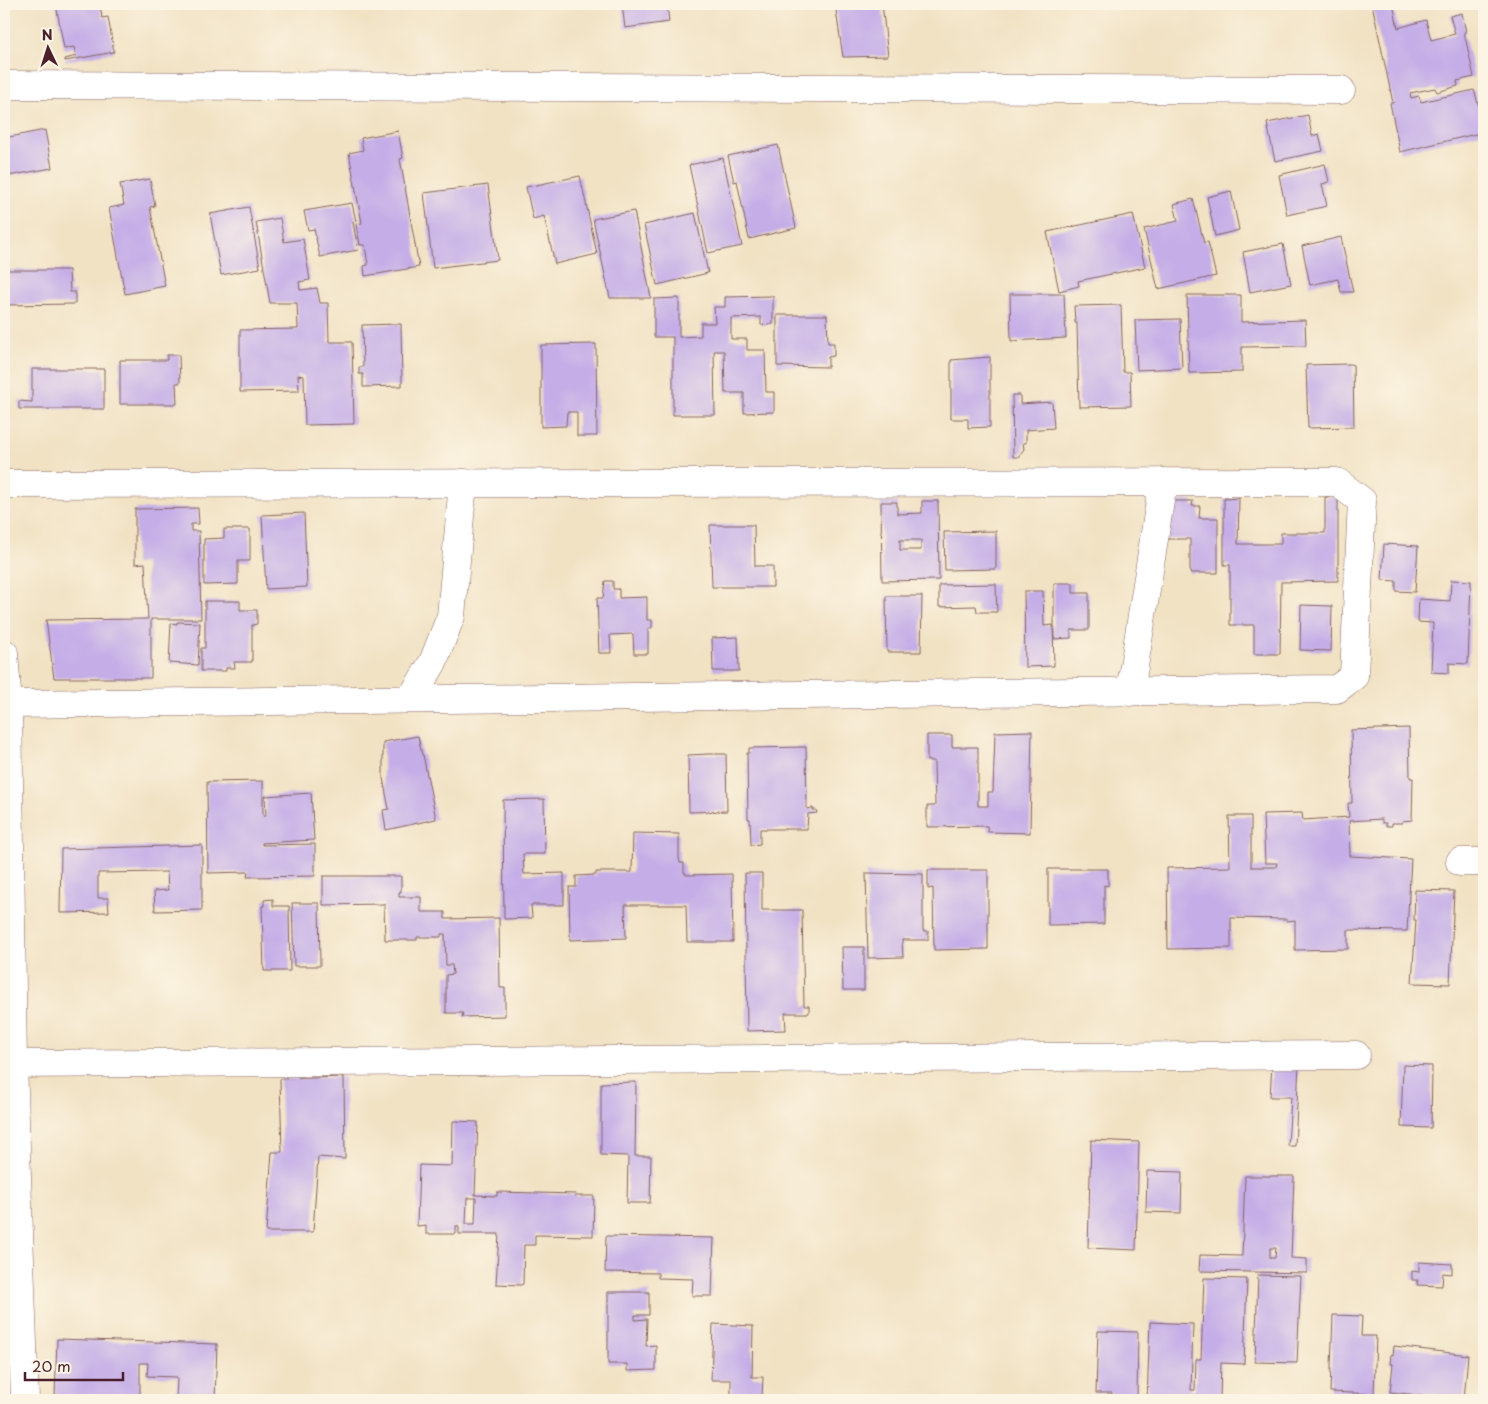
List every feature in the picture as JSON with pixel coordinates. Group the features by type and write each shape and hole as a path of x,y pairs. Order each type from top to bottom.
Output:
{"street":[{"path":"4,86 1341,90"},
{"path":"1130,692 1163,482"},
{"path":"4,484 1337,482 1362,501 1354,676 1337,689 8,704"},
{"path":"411,699 433,662 451,616 463,483"},
{"path":"4,652 8,704 13,1064 25,1400"},
{"path":"13,1064 1356,1055"}],"building":[{"path":"56,4 100,4 102,18 108,17 114,52 65,61 65,59 76,56 74,47 64,49"},
{"path":"622,4 667,4 669,22 625,28"},
{"path":"835,4 882,4 888,56 843,57"},
{"path":"1173,4 1188,4 1188,5 1174,8"},
{"path":"1372,4 1393,4 1398,28 1426,20 1431,40 1455,34 1450,16 1462,13 1466,32 1464,32 1474,77 1457,81 1458,86 1437,92 1435,88 1410,93 1411,98 1419,96 1421,102 1474,90 1480,110 1484,109 1484,132 1400,152 1390,103 1393,103"},
{"path":"1308,115 1312,136 1319,134 1323,151 1275,161 1267,123"},
{"path":"45,130 52,168 8,176 4,138"},
{"path":"398,131 403,158 400,159 419,267 365,276 364,266 368,265 365,245 360,245 356,224 362,223 349,153 363,150 361,138"},
{"path":"778,145 796,228 749,239 737,181 734,182 728,156"},
{"path":"723,158 742,246 708,253 689,165"},
{"path":"1325,164 1329,182 1322,184 1327,206 1287,215 1279,175"},
{"path":"580,176 597,254 555,264 544,216 533,219 526,187"},
{"path":"150,179 155,206 150,207 165,286 125,294 109,208 124,205 120,184"},
{"path":"488,185 498,260 433,268 424,193"},
{"path":"1231,191 1239,230 1215,236 1207,197"},
{"path":"1193,199 1204,243 1208,242 1216,276 1158,289 1144,229 1178,221 1174,204"},
{"path":"352,203 356,221 353,222 358,250 320,257 314,229 308,230 304,211"},
{"path":"249,207 260,268 221,275 210,214"},
{"path":"634,211 651,298 610,298 593,219"},
{"path":"695,213 708,273 657,285 644,225"},
{"path":"1133,214 1145,267 1078,281 1079,286 1059,291 1047,232"},
{"path":"280,218 284,242 303,239 310,280 299,282 300,290 317,288 320,303 328,303 329,342 352,342 354,424 305,425 304,376 298,375 299,391 240,392 240,330 298,329 297,303 270,303 256,222"},
{"path":"1341,237 1353,292 1341,292 1338,279 1310,285 1302,246"},
{"path":"1283,244 1291,284 1250,292 1243,252"},
{"path":"4,270 69,270 70,292 75,292 75,304 4,305"},
{"path":"1010,294 1064,294 1066,338 1011,341"},
{"path":"1187,295 1241,295 1241,322 1305,320 1306,346 1242,347 1242,372 1189,373"},
{"path":"773,296 773,324 761,325 761,317 731,318 731,339 747,339 747,350 765,350 766,392 774,392 774,412 744,413 744,393 725,393 724,351 714,351 715,415 673,415 673,337 654,337 654,299 679,298 679,337 701,336 701,323 715,323 714,307 725,307 725,297"},
{"path":"1121,305 1123,372 1130,372 1131,406 1079,407 1077,323 1075,323 1074,306"},
{"path":"777,315 827,315 828,343 834,343 834,356 828,357 828,367 777,366"},
{"path":"1180,319 1182,368 1137,370 1135,320"},
{"path":"401,324 402,386 363,387 363,374 359,374 359,367 363,367 362,325"},
{"path":"596,344 597,436 577,436 577,412 567,412 566,426 541,427 541,345"},
{"path":"167,355 179,355 180,383 176,383 177,404 120,404 120,360 167,360"},
{"path":"990,357 990,427 968,428 968,419 951,419 951,360"},
{"path":"1306,365 1353,365 1354,427 1308,428"},
{"path":"32,369 104,369 104,409 19,409 19,401 32,402"},
{"path":"1012,395 1020,395 1020,404 1052,402 1054,428 1026,430 1026,443 1023,443 1024,449 1018,457 1013,457"},
{"path":"1325,497 1338,497 1338,581 1281,582 1280,654 1254,654 1254,625 1230,625 1230,565 1224,565 1224,499 1239,498 1238,544 1281,544 1281,533 1325,533"},
{"path":"922,501 938,501 939,580 882,581 881,502 897,502 897,514 922,513","holes":["900,540 921,540 921,550 900,550"]},
{"path":"1167,501 1193,501 1192,506 1200,506 1199,518 1218,518 1218,573 1190,573 1190,539 1167,539"},
{"path":"198,508 199,524 191,524 191,531 199,531 201,619 151,619 151,678 54,678 46,620 148,619 145,563 135,564 135,509"},
{"path":"304,513 307,587 266,589 262,515"},
{"path":"710,525 754,525 755,566 773,566 773,587 712,587"},
{"path":"224,529 250,529 250,561 238,561 238,584 204,585 204,539 224,538"},
{"path":"996,531 996,569 945,570 944,532"},
{"path":"1384,544 1418,546 1415,592 1396,591 1396,581 1382,580"},
{"path":"1451,580 1471,581 1468,664 1449,663 1449,673 1431,672 1433,623 1418,622 1419,599 1450,601"},
{"path":"605,581 613,581 613,589 619,589 619,598 647,597 647,620 652,620 652,628 648,628 648,654 634,654 633,634 610,635 611,653 599,653 597,598 603,598"},
{"path":"1054,583 1073,583 1073,593 1089,593 1089,630 1071,630 1071,638 1054,639"},
{"path":"996,584 997,612 977,612 976,606 939,607 939,585"},
{"path":"1024,591 1043,591 1044,626 1053,625 1054,666 1025,667"},
{"path":"886,596 922,596 921,652 887,652"},
{"path":"205,601 240,601 240,610 257,610 257,624 252,625 252,662 234,662 235,668 226,668 226,671 201,671 201,648 205,648"},
{"path":"1301,605 1332,606 1331,651 1300,650"},
{"path":"177,622 200,623 198,665 169,663 171,623 177,624"},
{"path":"738,637 739,671 713,671 712,638"},
{"path":"1409,728 1410,778 1413,778 1412,820 1392,823 1392,826 1386,826 1386,823 1382,823 1382,819 1349,821 1350,856 1411,859 1407,931 1348,930 1348,949 1295,950 1295,920 1231,918 1231,948 1168,949 1167,868 1230,867 1229,816 1251,816 1251,867 1276,867 1277,863 1265,863 1263,814 1302,813 1303,820 1349,817 1348,803 1352,803 1351,730"},
{"path":"1032,731 1030,833 988,832 987,826 927,827 927,806 935,806 934,761 927,761 927,735 952,735 952,747 978,747 978,806 988,806 988,792 993,792 995,732"},
{"path":"418,736 436,819 386,830 383,810 389,809 383,778 383,742"},
{"path":"806,747 807,809 813,808 817,813 808,814 807,829 760,829 760,844 751,845 750,819 748,819 747,753 749,753 749,748"},
{"path":"726,754 727,811 689,812 688,755"},
{"path":"263,781 263,816 266,816 265,796 311,793 314,840 262,843 262,845 315,844 315,876 247,877 248,872 208,873 207,782"},
{"path":"544,799 545,854 523,854 524,874 564,873 564,905 531,905 532,918 504,919 503,800"},
{"path":"633,833 679,834 679,858 680,863 684,863 684,873 686,875 732,874 733,942 687,942 686,905 625,905 626,938 570,940 569,887 576,887 576,876 596,875 596,872 632,872"},
{"path":"202,845 202,910 155,911 154,891 168,890 167,872 98,873 98,898 108,898 109,912 60,913 61,849"},
{"path":"1048,869 1108,869 1108,886 1104,885 1104,924 1048,925"},
{"path":"928,870 988,870 988,949 934,950 933,888 928,889"},
{"path":"745,873 762,873 762,910 802,910 804,1006 809,1006 809,1013 785,1013 786,1030 747,1031"},
{"path":"866,873 923,874 923,931 928,931 928,940 902,940 903,957 868,958"},
{"path":"323,876 401,876 401,892 399,892 399,897 421,897 421,912 445,912 445,919 499,918 500,988 505,988 505,1016 462,1017 463,1013 446,1013 446,975 453,974 452,965 446,965 445,934 441,934 441,937 417,937 417,940 385,940 384,904 323,905"},
{"path":"1415,890 1454,891 1450,984 1412,983 1416,920 1414,920"},
{"path":"273,899 273,906 289,906 290,971 264,971 262,906 264,906 264,900"},
{"path":"292,903 319,903 320,966 294,966"},
{"path":"842,947 864,947 864,990 843,990"},
{"path":"1272,1064 1299,1064 1295,1146 1288,1146 1291,1097 1270,1097"},
{"path":"1403,1065 1432,1066 1431,1128 1401,1127"},
{"path":"344,1077 345,1159 318,1157 313,1232 266,1232 272,1152 282,1152 280,1079"},
{"path":"636,1082 635,1156 651,1156 650,1203 627,1203 628,1156 601,1155 601,1083"},
{"path":"453,1121 478,1122 475,1195 497,1196 497,1192 594,1196 593,1236 535,1235 535,1245 524,1245 523,1284 496,1284 499,1234 459,1234 459,1226 456,1226 456,1234 426,1234 426,1225 417,1226 419,1165 452,1166","holes":["467,1198 476,1198 475,1224 466,1224"]},
{"path":"1091,1140 1139,1142 1136,1250 1088,1248"},
{"path":"1147,1171 1182,1172 1181,1213 1146,1212"},
{"path":"1245,1176 1294,1176 1291,1258 1307,1259 1307,1273 1199,1271 1200,1255 1242,1256","holes":["1270,1248 1276,1248 1275,1258 1270,1258"]},
{"path":"606,1236 714,1238 712,1296 692,1296 693,1279 658,1278 658,1273 605,1272"},
{"path":"1419,1262 1452,1264 1452,1274 1443,1273 1442,1286 1417,1285 1418,1280 1412,1280 1412,1271 1419,1272"},
{"path":"1258,1275 1301,1276 1297,1363 1255,1362"},
{"path":"1204,1278 1247,1279 1244,1364 1221,1363 1220,1400 1147,1400 1150,1322 1193,1324 1191,1390 1195,1390 1196,1359 1201,1359"},
{"path":"608,1292 649,1292 649,1315 635,1315 635,1320 647,1319 646,1346 656,1345 656,1370 627,1371 627,1364 608,1364"},
{"path":"1333,1315 1362,1316 1361,1336 1376,1336 1374,1394 1330,1392"},
{"path":"713,1324 753,1326 752,1377 763,1377 762,1398 731,1397 731,1380 711,1380"},
{"path":"1098,1331 1138,1332 1137,1400 1112,1400 1112,1393 1096,1393"},
{"path":"57,1339 217,1344 215,1400 176,1400 177,1377 147,1376 148,1363 140,1363 140,1398 55,1396"},
{"path":"1394,1346 1468,1355 1464,1400 1390,1392 1393,1364 1390,1364"}]}
